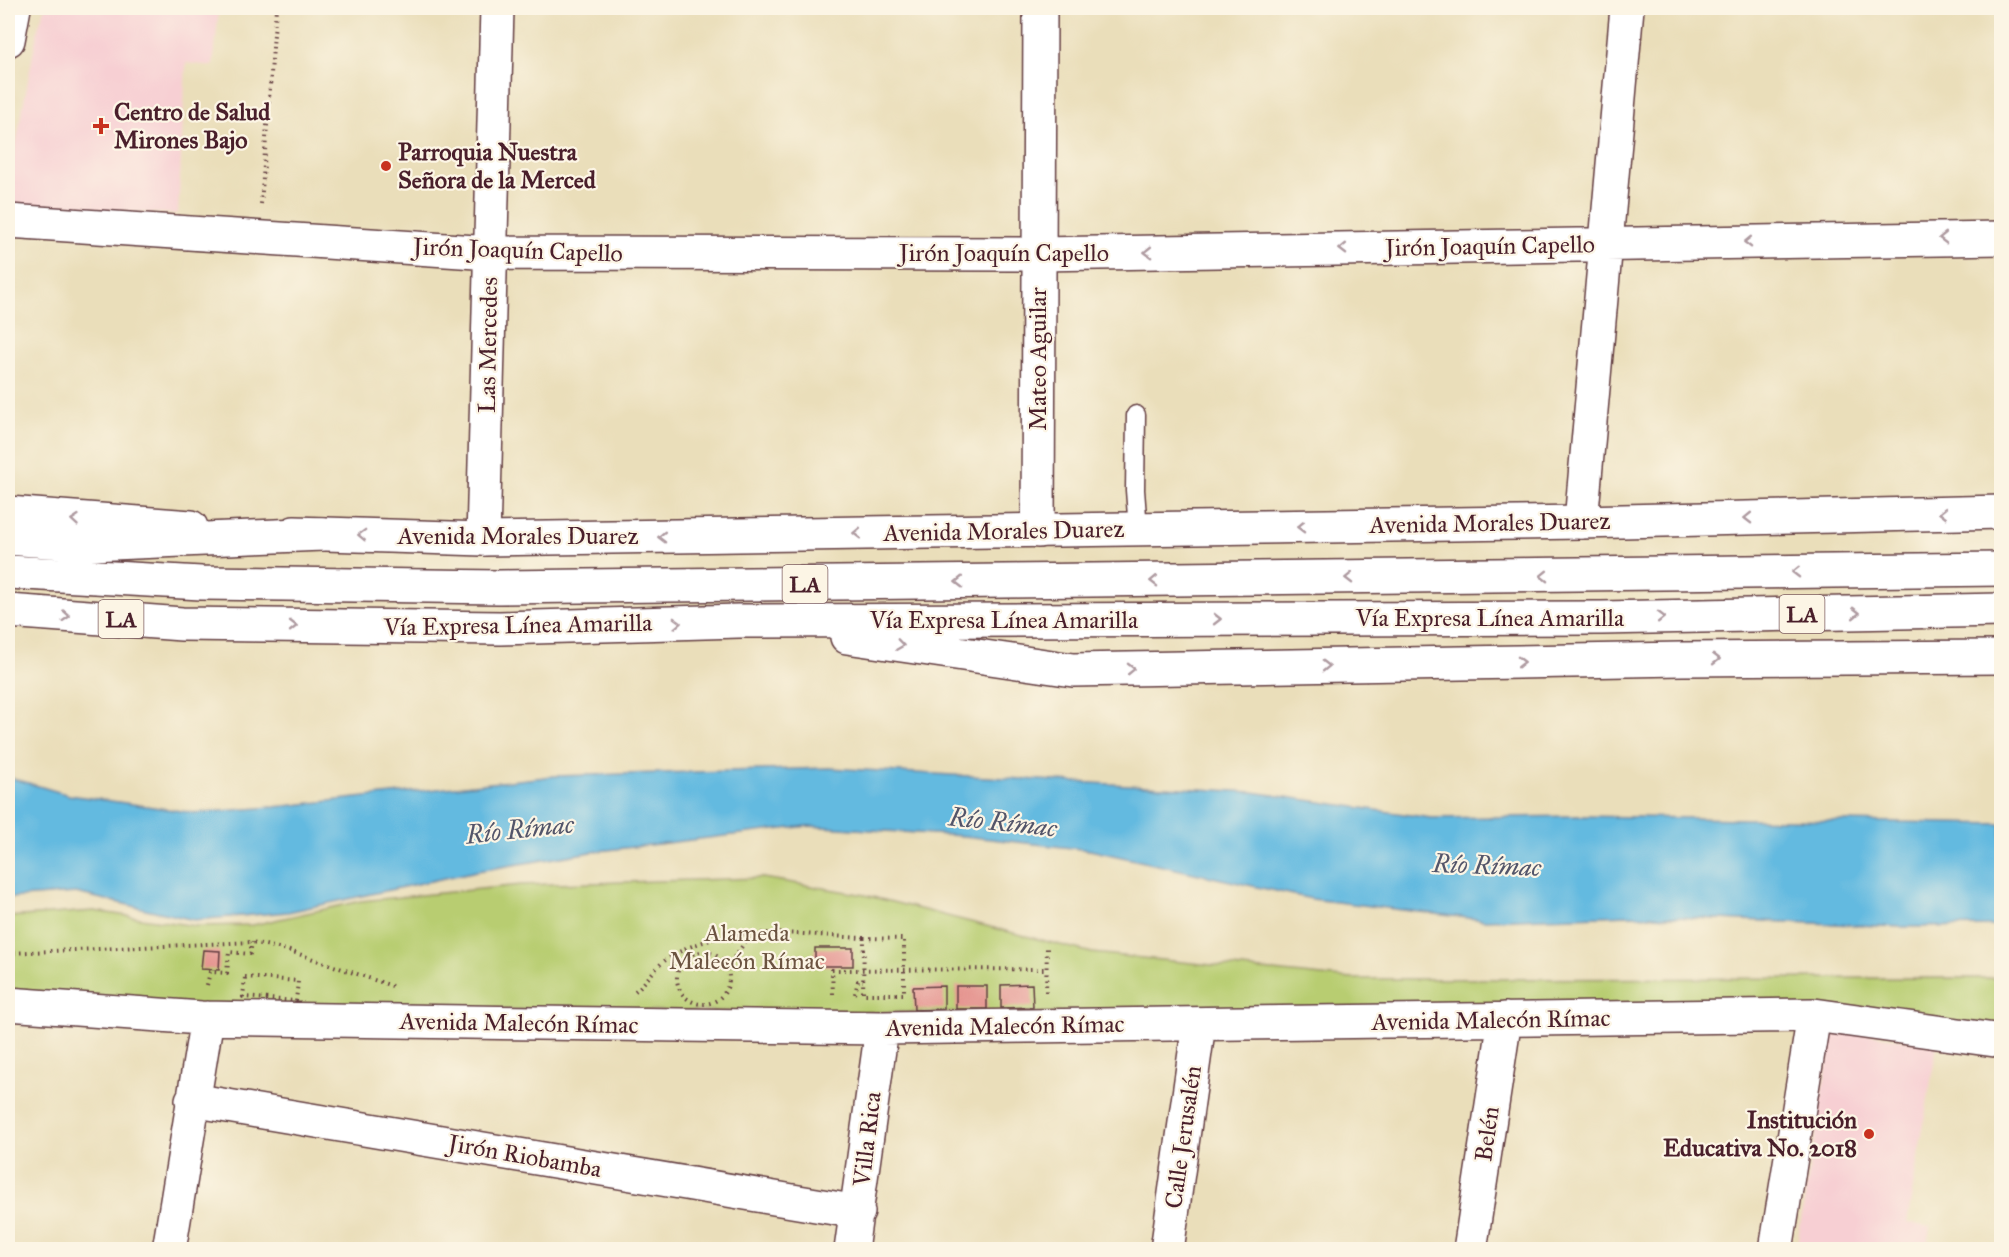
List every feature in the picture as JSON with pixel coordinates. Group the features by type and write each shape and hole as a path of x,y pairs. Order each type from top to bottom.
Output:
{"main road":[{"path":"8,40 15,8"},
{"name":"Las Mercedes","path":"483,539 497,8"},
{"name":"Mateo Aguilar","path":"1038,531 1040,8"},
{"path":"1581,522 1627,8"},
{"name":"Jirón Joaquín Capello","path":"8,221 491,253 1039,254 2001,238"},
{"name":"Avenida Morales Duarez","path":"8,513 112,523 322,534 483,539 1581,522 2001,512"},
{"path":"8,538 90,544 322,534"},
{"name":"Vía Expresa Línea Amarilla","path":"8,572 201,584 511,586 2001,568"},
{"name":"Vía Expresa Línea Amarilla","path":"8,611 235,625 500,628 739,621 1602,618 2001,610"},
{"path":"739,621 1073,670 1670,659 2001,657"},
{"name":"Avenida Malecón Rímac","path":"8,1004 204,1018 882,1028 1814,1015 2001,1041"},
{"path":"1776,1250 1814,1015"},
{"path":"169,1250 204,1018"},
{"name":"Belén","path":"1470,1250 1505,1019"},
{"name":"Calle Jerusalén","path":"1167,1250 1199,1024"},
{"name":"Villa Rica","path":"851,1250 882,1028"},
{"name":"Jirón Riobamba","path":"192,1100 858,1212"}],"lane":[{"path":"1136,415 1134,489 1138,529"}],"path":[{"path":"259,237 276,8"},
{"path":"628,995 646,983 664,961 681,950 712,938 752,933 904,939 904,994 863,994 864,938"},
{"path":"727,967 752,933"},
{"path":"204,1018 210,972 227,973 229,952 250,954 252,942"},
{"path":"8,953 252,942 288,950 399,989"},
{"path":"681,950 686,958"},
{"path":"698,952 707,952 722,960 727,967 729,983 721,998 705,1004 696,1004 681,994 677,986 678,968 686,958 698,952"},
{"path":"833,1002 832,970 1047,969"},
{"path":"854,1003 858,981 863,981"}],"shaded area":[{"name":"Centro de Salud Mirones Bajo","path":"45,8 219,8 213,66 186,63 178,214 13,207 8,199 8,186 38,28"},
{"name":"Institución Educativa No. 2018","path":"1833,1028 1937,1045 1907,1223 1930,1227 1926,1249 1796,1250"}],"green space":[{"name":"Alameda Malecón Rímac","path":"763,878 865,895 1092,953 1352,979 2001,978 2001,1031 1139,1014 217,1008 8,996 8,917 94,911 195,926 253,925 361,901 521,885"}],"water":[{"name":"Río Rímac","path":"829,768 1252,792 1431,818 1580,816 2001,824 2001,926 1902,927 1629,915 1485,920 1312,899 1090,850 964,836 808,826 591,852 477,871 288,912 194,920 76,893 8,898 8,777 69,795 195,813 285,806 555,776"}],"building":[{"path":"815,948 853,948 853,966 815,966"},
{"path":"203,950 220,951 219,970 201,969"},
{"path":"1032,984 1033,1007 1001,1008 1001,985"},
{"path":"944,986 944,1009 914,1010 913,987"},
{"path":"956,986 987,986 987,1009 956,1009"}],"place":[{"name":"Centro de Salud Mirones Bajo","path":"101,126"},
{"name":"Parroquia Nuestra Señora de la Merced","path":"386,166"},
{"name":"Institución Educativa No. 2018","path":"1869,1134"}]}
